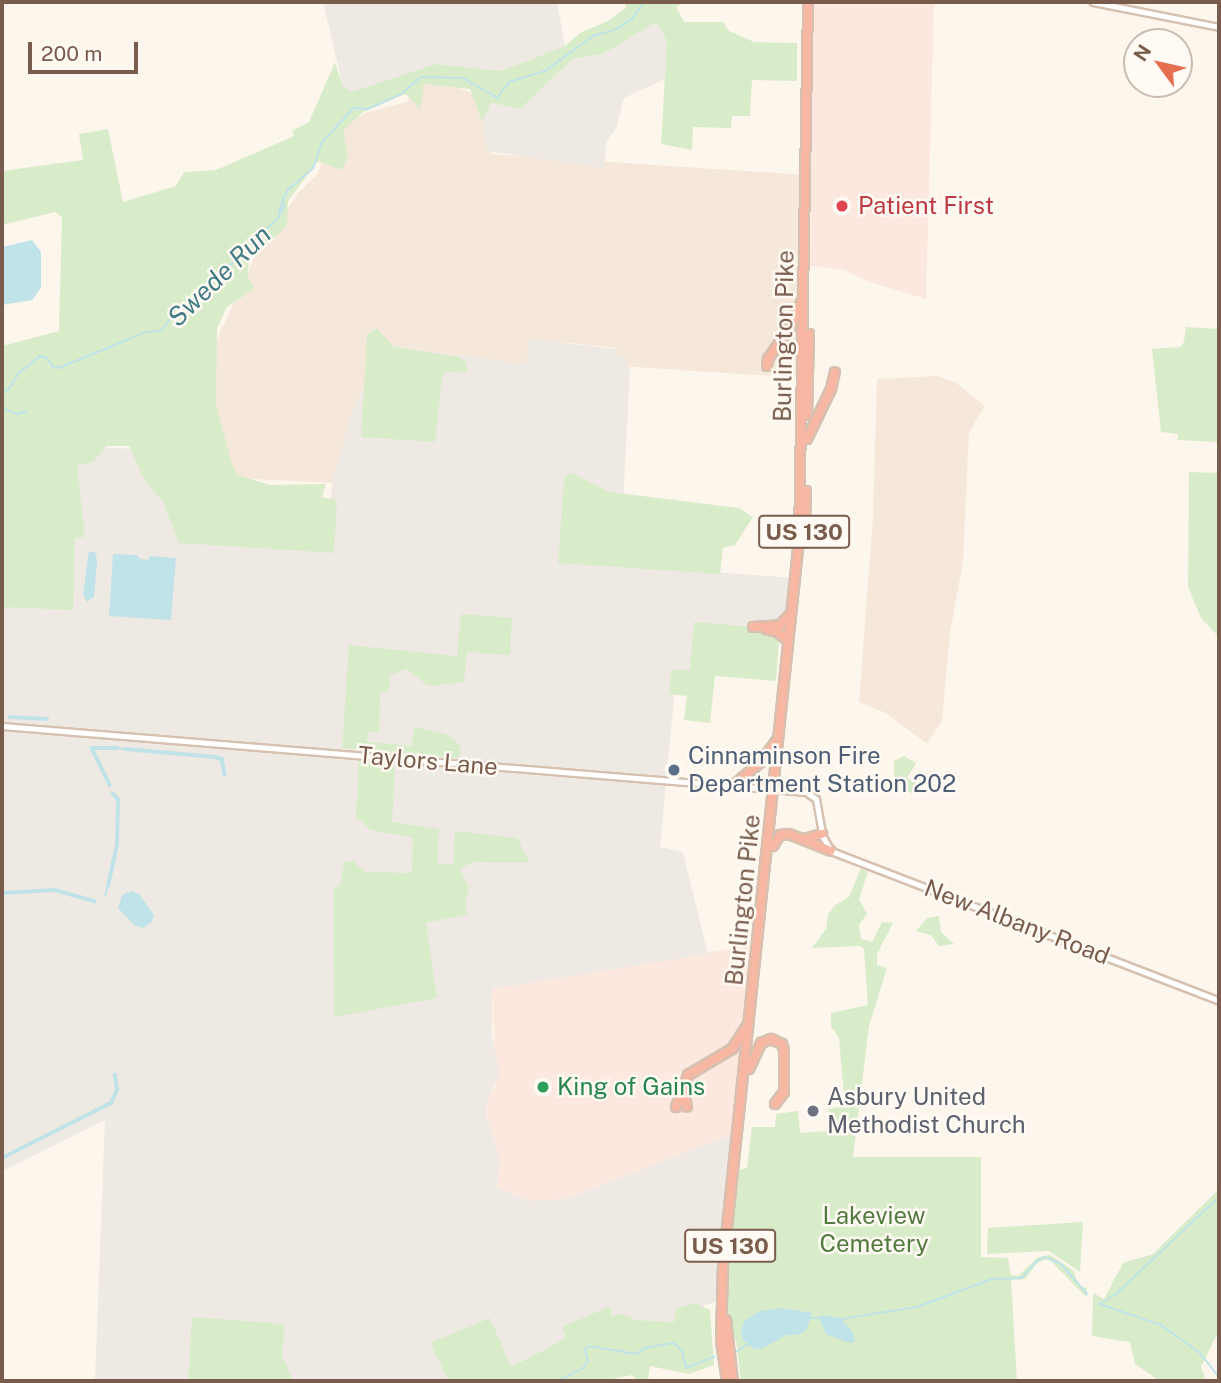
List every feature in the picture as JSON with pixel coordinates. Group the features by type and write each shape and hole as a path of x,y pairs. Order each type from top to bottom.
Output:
{"highway":[{"name":"Burlington Pike","path":"733,1381 728,1354 726,1285 773,846 779,737 799,526 811,2"},
{"name":"Burlington Pike","path":"727,1381 721,1341 720,1301 803,544 807,439 811,2"},
{"path":"767,366 768,359 792,325 804,294"},
{"path":"807,439 831,389 835,372"},
{"path":"788,642 778,632 753,627 780,625 792,609"},
{"path":"733,786 752,771 779,737"},
{"path":"749,788 752,771"},
{"path":"773,846 784,834 831,851"},
{"path":"801,838 822,834"},
{"path":"676,1107 693,1070 732,1049 750,1020"},
{"path":"750,1069 761,1044 771,1039 782,1044 785,1050 783,1092 775,1104"},
{"path":"683,1088 687,1107"}],"street":[{"path":"1093,2 1219,27"},
{"name":"Taylors Lane","path":"2,726 806,792 816,799 822,834"},
{"path":"822,834 831,851"},
{"name":"New Albany Road","path":"831,851 1219,1001"}],"shaded area":[{"path":"323,2 557,2 565,46 501,71 436,64 352,93 343,87"},
{"path":"813,2 934,2 926,299 869,282 845,270 810,266"},
{"path":"656,21 667,41 665,79 624,98 616,128 606,143 605,168 487,151 482,122 491,103 520,109 573,59 603,54"},
{"path":"445,83 471,93 485,105 491,154 806,175 802,378 619,366 617,348 530,339 526,364 369,343 368,377 354,406 332,483 236,478 210,466 208,360 254,258 298,193 318,174 325,146 345,124 365,113 407,102 421,85"},
{"path":"530,339 617,349 618,357 627,358 627,367 630,367 620,565 795,578 790,616 690,676 676,677 660,847 683,852 708,954 492,989 492,1036 500,1075 489,1095 486,1114 500,1159 497,1187 530,1201 565,1199 738,1132 720,1301 676,1313 674,1322 636,1320 619,1314 564,1333 566,1338 514,1365 504,1381 95,1381 105,1120 2,1171 2,455 97,447 136,449 179,535 327,550 332,483 354,406 368,377 369,343 525,364"},
{"path":"937,376 955,382 985,406 969,432 963,561 950,633 942,720 927,744 886,713 859,702 873,517 877,379"},
{"path":"758,944 738,1132 565,1199 530,1201 497,1187 500,1159 486,1114 489,1095 496,1086 492,989"}],"green space":[{"path":"625,2 684,2 676,7 684,22 723,22 729,31 754,42 797,43 797,81 752,80 750,116 732,116 731,128 693,127 692,150 661,144 667,41 656,22 603,54 573,59 520,109 491,103 482,122 470,89 424,84 420,108 405,94 363,112 343,130 348,156 342,170 318,161 288,201 287,226 250,259 247,274 254,289 227,307 217,328 216,404 232,464 238,475 270,485 326,484 322,497 337,500 334,553 179,543 162,500 145,481 129,446 106,446 94,461 77,466 85,537 75,538 73,610 2,607 2,346 59,331 62,217 55,212 2,225 2,171 83,160 79,134 108,129 123,202 176,186 184,172 216,170 294,136 292,131 309,122 335,62 343,87 352,92 436,64 501,71 565,46 580,33 608,21 626,8"},
{"path":"1186,327 1219,329 1219,442 1177,440 1178,434 1161,432 1152,349 1180,347 1184,342"},
{"path":"376,328 394,347 459,357 467,363 466,373 446,372 442,378 435,442 361,437 367,335"},
{"path":"570,472 610,492 739,508 753,517 735,545 723,548 720,574 558,563 564,479"},
{"path":"1189,472 1219,473 1219,637 1201,618 1188,587"},
{"path":"461,614 512,618 510,655 467,652 464,682 428,686 407,669 390,675 389,691 380,692 379,733 368,731 367,742 412,746 414,727 446,734 461,746 459,758 342,748 349,645 457,656"},
{"path":"694,622 780,629 776,681 715,676 710,723 684,720 687,696 669,694 671,670 690,670"},
{"path":"904,756 916,763 907,778 918,784 914,795 894,781 894,761"},
{"path":"359,759 391,761 395,771 392,822 439,829 437,864 453,864 455,831 517,838 530,863 472,862 460,869 469,888 465,903 467,914 426,923 437,998 334,1017 333,889 340,885 344,862 353,861 365,872 412,873 413,838 371,830 356,817"},
{"name":"Lakeview Cemetery","path":"861,868 868,872 859,899 867,914 859,925 861,939 872,942 882,922 893,923 877,954 877,965 887,968 869,1026 853,1157 981,1157 981,1257 1008,1258 1011,1275 1018,1276 1038,1257 1050,1255 1073,1270 1079,1286 1087,1288 1086,1297 1049,1259 1038,1262 1025,1279 1011,1280 1017,1381 741,1381 736,1341 725,1313 738,1170 747,1168 752,1127 775,1127 776,1114 798,1111 800,1133 831,1131 828,1109 845,1106 839,1038 831,1026 831,1013 868,1005 864,949 860,946 812,948 826,929 828,915 835,905 849,897"},
{"path":"939,916 941,932 954,944 939,946 931,935 916,931 927,918"},
{"path":"1219,1189 1219,1330 1201,1367 1205,1377 1202,1381 1160,1381 1135,1364 1130,1342 1092,1336 1093,1293 1104,1299 1123,1263 1153,1254"},
{"path":"1083,1222 1080,1272 1049,1251 987,1254 988,1228"},
{"path":"695,1303 710,1310 714,1365 689,1374 650,1366 648,1381 637,1381 632,1375 603,1381 449,1381 430,1343 490,1318 511,1367 566,1338 562,1327 611,1306 610,1316 621,1314 636,1320 674,1322 676,1309"},
{"path":"192,1317 285,1324 282,1355 293,1381 188,1381"}],"water":[{"path":"32,240 41,252 41,288 32,300 2,305 2,247"},
{"path":"89,551 96,553 97,562 94,597 87,602 83,594"},
{"path":"113,554 137,555 140,559 148,560 150,556 176,558 171,620 109,616"},
{"path":"131,891 139,894 154,915 152,922 143,928 135,926 118,908 122,895"},
{"path":"782,1308 812,1313 806,1331 787,1335 763,1348 754,1349 743,1340 741,1332 744,1321 760,1311"},
{"path":"823,1315 840,1318 853,1332 855,1342 849,1343 826,1334 819,1318"}],"waterway":[{"name":"Swede Run","path":"2,392 8,390 18,374 40,356 47,358 53,367 59,368 146,332 161,331 170,319 195,300 205,286 221,275 277,220 288,190 313,168 322,142 354,108 368,109 400,95 421,77 463,78 497,98 509,82 545,71 593,36 617,29 632,19 644,2"},
{"name":"Swede Run","path":"279,213 283,200"},
{"path":"2,408 18,414 26,411"},
{"path":"10,717 47,719"},
{"path":"92,748 110,785"},
{"path":"92,748 117,748"},
{"path":"117,748 125,749"},
{"path":"125,749 215,757 222,759 225,775"},
{"path":"108,886 117,845 118,800 113,794"},
{"path":"105,896 108,886"},
{"path":"2,893 55,890 94,901"},
{"path":"2,1158 111,1103 117,1090 115,1075"},
{"path":"1099,1304 1116,1294 1219,1197"},
{"path":"841,1319 917,1307 992,1279 1022,1278 1037,1261 1045,1257 1061,1264 1087,1294"},
{"path":"1099,1304 1161,1325 1200,1353 1219,1377"},
{"path":"810,1318 822,1318"},
{"path":"548,1381 558,1381 583,1368 588,1361 585,1349 589,1346 636,1354 645,1348 673,1343 682,1350 686,1368 715,1356"},
{"path":"734,1353 750,1343"}],"place":[{"name":"Patient First","path":"842,206"},
{"name":"Cinnaminson Fire Department Station 202","path":"674,770"},
{"name":"King of Gains","path":"543,1087"},
{"name":"Asbury United Methodist Church","path":"813,1111"}]}
